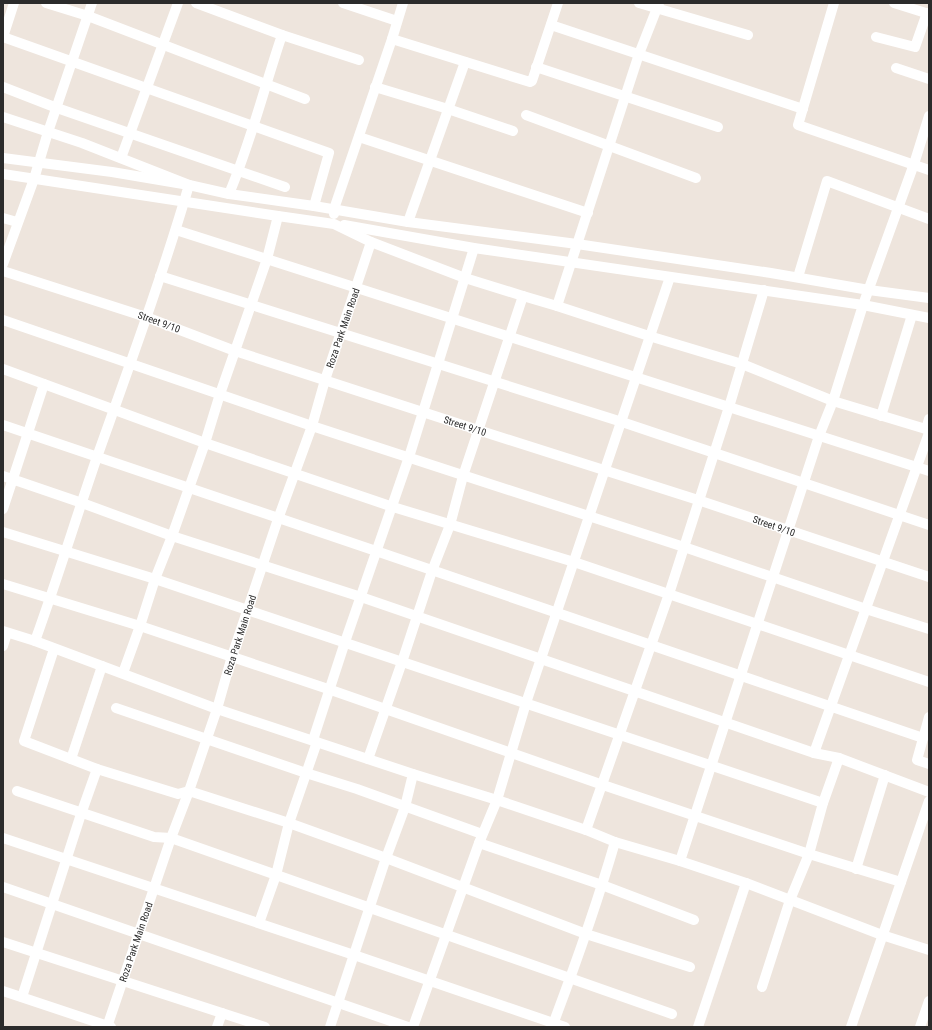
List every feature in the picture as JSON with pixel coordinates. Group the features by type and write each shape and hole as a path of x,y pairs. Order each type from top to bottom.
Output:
{"street":[{"path":"14,3 3,37 253,127 330,153 314,206"},
{"path":"46,3 88,16 306,99"},
{"path":"3,264 17,222 34,179 48,132 92,3"},
{"path":"121,158 178,3"},
{"path":"196,3 282,35 359,60"},
{"path":"343,3 397,21"},
{"path":"334,224 334,209 392,39 402,3"},
{"path":"392,39 527,82 532,81 558,3"},
{"path":"638,3 658,6 748,35"},
{"path":"834,3 798,124 929,170"},
{"path":"876,37 915,47 928,14 894,3"},
{"path":"557,306 639,54 658,6"},
{"path":"551,24 803,109"},
{"path":"229,194 239,171 282,35"},
{"path":"408,222 465,62"},
{"path":"536,67 718,127"},
{"path":"896,68 929,79"},
{"path":"3,87 57,108 285,187"},
{"path":"375,87 448,109 513,131"},
{"path":"526,115 696,178"},
{"path":"680,861 819,436 833,401 863,305 927,127 929,116"},
{"path":"3,117 121,158 189,185"},
{"path":"359,137 588,213"},
{"path":"3,158 112,172 189,185 229,194 334,209 408,222 577,244 929,298"},
{"path":"3,174 334,224 474,248 863,305 929,318"},
{"path":"798,277 827,181 929,219"},
{"path":"35,641 51,599 97,457 176,230 189,185"},
{"path":"123,673 155,579 205,443 220,394 267,259 278,216"},
{"path":"3,218 17,222"},
{"path":"334,224 371,242 465,278 742,364 833,401 928,428 917,467 814,753"},
{"path":"176,230 929,471"},
{"name":"Roza Park Main Road","path":"108,1027 138,934 217,709 232,656 278,519 296,474 325,380 371,242"},
{"path":"259,923 276,875 289,823 306,774 345,642 376,551 393,507 474,248"},
{"name":"Street 9/10","path":"3,272 146,317 235,351 698,500 929,577"},
{"path":"160,276 622,422 929,525"},
{"path":"413,1027 445,935 497,800 526,703 590,518 649,336 670,277"},
{"path":"586,830 652,646 698,500 715,453 764,290"},
{"path":"368,759 432,571 450,525 463,476 508,337 523,296"},
{"path":"882,416 912,315"},
{"path":"3,320 312,426 929,629"},
{"path":"3,369 205,443 393,507 574,562 929,682"},
{"path":"3,509 44,384"},
{"path":"3,425 923,738"},
{"path":"3,476 172,536 263,564 361,597 814,753 838,758 929,792"},
{"path":"3,532 155,579 823,803"},
{"path":"3,584 232,656 694,816 856,869 901,882"},
{"path":"3,646 5,632 35,641 217,709 413,774 497,800 586,830 615,842 680,861 746,883 882,935 929,950"},
{"path":"54,649 24,741 97,769 178,794 189,791 289,823 586,934 690,967"},
{"path":"71,759 102,666"},
{"path":"116,708 306,774 358,789 481,839 694,920"},
{"path":"929,717 917,760 929,764"},
{"path":"762,987 790,900 809,854 823,803 838,758"},
{"path":"22,997 97,769"},
{"path":"330,1027 386,858 405,807 413,774"},
{"path":"856,869 884,775"},
{"path":"17,791 81,814 154,837 171,838 672,1014"},
{"path":"851,1027 882,935 927,812 929,801"},
{"path":"3,838 354,955 553,1025 565,1027"},
{"path":"553,1025 586,934 615,842"},
{"path":"698,1027 746,883"},
{"path":"3,887 408,1027"},
{"path":"3,942 265,1027"},
{"path":"3,990 108,1027"},
{"path":"922,1026 929,1001"},
{"path":"217,1027 222,1013"}]}
